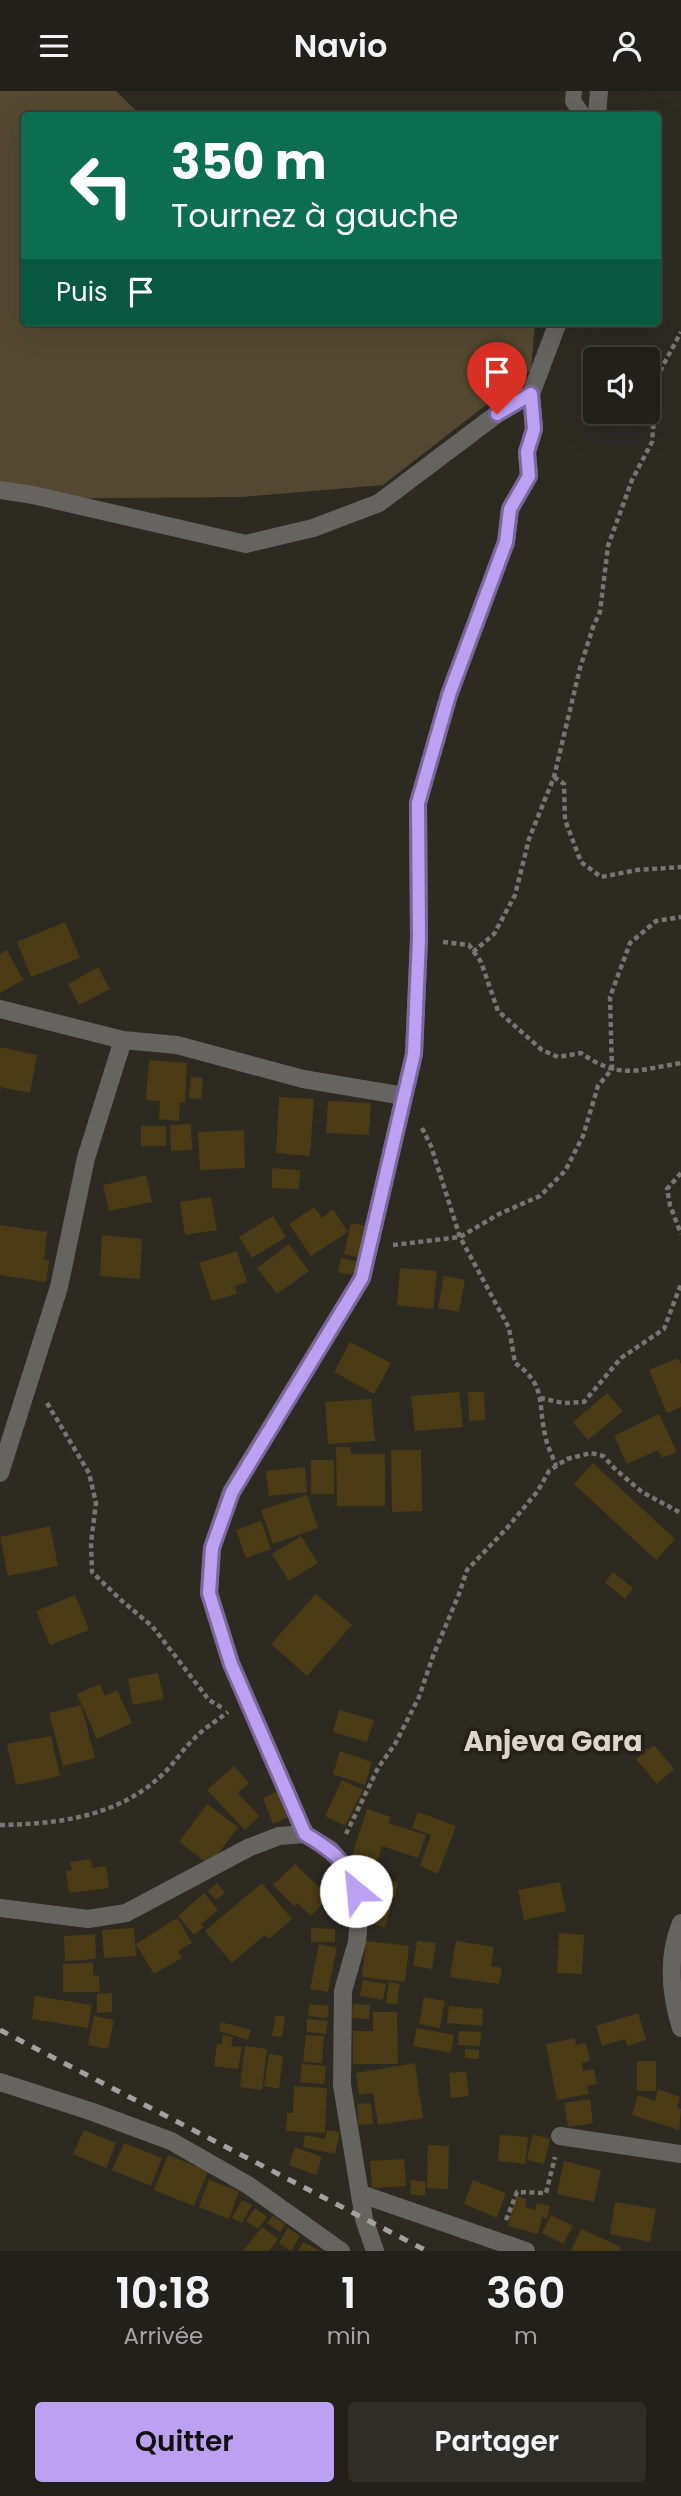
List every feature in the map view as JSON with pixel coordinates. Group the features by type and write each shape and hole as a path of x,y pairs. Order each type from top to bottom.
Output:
{"street":[{"path":"597,112 599,91"},
{"path":"375,2251 364,2220 342,2085 344,1991 357,1942 360,1905 353,1878 331,1850 305,1834 231,1664 209,1593 212,1548 232,1492 362,1278 414,1054 419,939 418,803 449,695 506,542 510,509 529,476 527,452 534,429 531,394 556,326"},
{"path":"0,490 33,495 246,544 313,528 379,503 497,414 531,394"},
{"path":"0,1009 123,1040 177,1045 303,1079 404,1096"},
{"path":"0,1473 59,1287 86,1159 123,1040"},
{"path":"0,1908 88,1919 126,1913 247,1849 279,1836 305,1834"},
{"path":"681,1923 670,1965 675,2010 681,2028"},
{"path":"0,2082 171,2141 248,2185 341,2251"},
{"path":"560,2136 681,2154"},
{"path":"361,2194 526,2251"}],"lane":[{"path":"574,91 573,101 581,112"}],"path":[{"path":"473,952 494,934 515,895 529,839 554,777 580,669 600,613 608,546 632,481 652,442 653,384 681,332"},
{"path":"554,777 564,784 565,820 581,862 601,877 637,870 681,867"},
{"path":"368,1249 460,1237 499,1214 540,1196 565,1171 583,1136 598,1086 612,1069 610,997 630,943 656,921 681,917"},
{"path":"419,939 469,946 481,962 498,1011 541,1051 558,1057 581,1053 599,1066 623,1072 681,1063"},
{"path":"404,1096 431,1146 460,1237 509,1328 515,1363 530,1373 540,1398 546,1440 556,1466"},
{"path":"681,1173 667,1189 681,1234"},
{"path":"540,1398 563,1403 584,1402 621,1358 664,1329 681,1284"},
{"path":"26,1392 48,1404 89,1473 96,1503 91,1543 92,1572 152,1626 209,1700 229,1712 257,1722"},
{"path":"331,1850 350,1830 378,1768 395,1744 419,1697 467,1570 508,1528 537,1492 549,1471 567,1459 592,1453 603,1456 642,1492 681,1513"},
{"path":"0,1825 28,1825 100,1813 132,1798 162,1775 198,1734 229,1712"},
{"path":"497,2241 517,2192 546,2193 560,2136"}],"shaded area":[{"path":"0,91 116,91 137,112 21,112 21,326 535,326 531,370 383,485 242,497 0,499"}],"building":[{"path":"65,922 80,958 31,977 17,942"},
{"path":"7,950 23,980 0,993 0,954"},
{"path":"98,967 110,989 79,1005 68,984"},
{"path":"0,1047 37,1055 30,1093 0,1087"},
{"path":"149,1060 187,1063 185,1103 180,1102 179,1121 159,1119 160,1101 146,1100"},
{"path":"191,1077 203,1078 201,1099 189,1098"},
{"path":"279,1097 314,1099 310,1156 276,1153"},
{"path":"328,1101 371,1103 369,1135 326,1133"},
{"path":"191,1124 192,1150 171,1151 170,1125"},
{"path":"141,1126 166,1126 166,1146 141,1146"},
{"path":"244,1130 245,1168 200,1170 198,1132"},
{"path":"272,1168 300,1170 299,1189 272,1188"},
{"path":"146,1175 152,1202 109,1211 103,1185"},
{"path":"211,1197 217,1230 185,1235 180,1202"},
{"path":"314,1207 322,1218 333,1209 348,1232 311,1256 289,1224"},
{"path":"273,1216 286,1237 252,1258 239,1237"},
{"path":"351,1223 370,1227 362,1258 344,1254"},
{"path":"0,1225 47,1232 44,1259 49,1260 46,1282 0,1275"},
{"path":"102,1235 142,1239 140,1279 100,1276"},
{"path":"289,1244 309,1271 277,1294 257,1268"},
{"path":"237,1251 247,1282 235,1286 237,1294 212,1301 199,1263"},
{"path":"341,1258 361,1262 357,1276 338,1272"},
{"path":"400,1268 437,1271 433,1309 397,1305"},
{"path":"444,1276 465,1280 459,1312 438,1308"},
{"path":"350,1342 391,1363 374,1394 334,1372"},
{"path":"678,1358 681,1364 681,1407 667,1413 649,1370"},
{"path":"459,1392 463,1427 415,1431 411,1396"},
{"path":"468,1392 484,1392 485,1420 469,1421"},
{"path":"607,1393 623,1411 588,1440 573,1422"},
{"path":"371,1399 375,1441 328,1444 325,1402"},
{"path":"659,1414 677,1452 662,1458 658,1450 627,1464 614,1436"},
{"path":"336,1447 350,1447 351,1454 385,1454 385,1506 337,1506"},
{"path":"391,1450 421,1450 422,1511 392,1512"},
{"path":"311,1460 334,1460 334,1494 311,1494"},
{"path":"593,1463 675,1539 656,1560 574,1484"},
{"path":"305,1467 307,1492 269,1496 266,1471"},
{"path":"307,1495 318,1528 273,1544 261,1510"},
{"path":"261,1521 271,1549 246,1558 236,1530"},
{"path":"50,1526 58,1566 8,1576 0,1537"},
{"path":"301,1536 318,1563 289,1581 272,1554"},
{"path":"613,1572 633,1588 625,1599 605,1582"},
{"path":"316,1594 352,1625 307,1676 271,1644"},
{"path":"75,1595 89,1630 50,1645 36,1611"},
{"path":"158,1673 164,1699 133,1705 128,1679"},
{"path":"100,1684 105,1696 117,1690 132,1723 97,1739 77,1694"},
{"path":"81,1705 95,1758 63,1766 49,1713"},
{"path":"339,1710 374,1720 367,1742 333,1732"},
{"path":"51,1736 60,1776 16,1785 7,1744"},
{"path":"654,1745 674,1769 657,1784 636,1759"},
{"path":"340,1751 372,1762 365,1785 333,1774"},
{"path":"234,1766 249,1783 238,1793 259,1816 245,1830 207,1790"},
{"path":"342,1780 363,1790 345,1826 325,1816"},
{"path":"281,1790 292,1816 273,1824 263,1798"},
{"path":"207,1804 238,1827 210,1865 179,1842"},
{"path":"367,1809 391,1817 388,1823 426,1835 418,1858 382,1846 377,1863 352,1855"},
{"path":"418,1812 456,1826 438,1874 420,1866 431,1835 412,1828"},
{"path":"91,1859 92,1868 106,1866 109,1888 69,1893 66,1871 72,1870 70,1862"},
{"path":"295,1864 329,1897 311,1916 297,1903 294,1906 273,1885"},
{"path":"384,1879 398,1883 395,1897 381,1894"},
{"path":"560,1882 566,1911 524,1920 518,1890"},
{"path":"217,1883 225,1893 216,1900 208,1891"},
{"path":"262,1883 292,1919 269,1939 265,1935 232,1963 205,1931"},
{"path":"204,1893 218,1910 201,1924 204,1927 194,1935 178,1916"},
{"path":"373,1894 393,1899 385,1927 366,1922"},
{"path":"177,1918 192,1943 178,1951 182,1958 154,1974 136,1944"},
{"path":"134,1928 136,1956 104,1958 102,1930"},
{"path":"311,1928 335,1929 335,1942 311,1942"},
{"path":"559,1933 584,1935 582,1974 557,1973"},
{"path":"95,1934 96,1959 65,1961 64,1936"},
{"path":"366,1941 409,1946 405,1982 362,1977"},
{"path":"417,1941 436,1943 432,1969 413,1966"},
{"path":"456,1941 494,1947 491,1966 502,1968 499,1984 450,1977"},
{"path":"319,1944 337,1948 328,1992 310,1989"},
{"path":"93,1963 93,1976 99,1975 100,1992 63,1992 63,1964"},
{"path":"363,1980 386,1984 383,2000 360,1996"},
{"path":"389,1982 400,1984 397,2004 386,2003"},
{"path":"112,1993 112,2012 97,2013 97,1994"},
{"path":"35,1996 92,2005 88,2028 32,2019"},
{"path":"424,1997 445,2001 440,2028 419,2024"},
{"path":"309,2004 329,2006 327,2018 308,2016"},
{"path":"353,2004 370,2005 369,2019 352,2018"},
{"path":"449,2006 483,2009 482,2026 447,2023"},
{"path":"373,2012 397,2012 398,2064 353,2064 353,2031 373,2031"},
{"path":"638,2013 646,2040 627,2046 625,2039 602,2046 596,2026"},
{"path":"276,2015 285,2017 282,2037 272,2036"},
{"path":"94,2016 114,2020 108,2049 88,2045"},
{"path":"307,2019 328,2021 326,2034 307,2032"},
{"path":"221,2022 251,2030 248,2040 219,2031"},
{"path":"417,2028 454,2035 451,2053 413,2046"},
{"path":"459,2031 481,2032 480,2046 458,2045"},
{"path":"223,2035 233,2037 231,2046 242,2047 238,2069 214,2066 217,2044 222,2044"},
{"path":"306,2035 324,2036 322,2063 303,2062"},
{"path":"575,2038 576,2045 586,2043 590,2061 582,2063 583,2071 594,2069 597,2084 587,2086 589,2094 557,2100 546,2044"},
{"path":"245,2046 267,2049 262,2090 240,2087"},
{"path":"465,2049 479,2050 479,2059 465,2058"},
{"path":"269,2054 283,2056 279,2089 264,2086"},
{"path":"637,2061 656,2061 656,2091 637,2091"},
{"path":"415,2063 423,2118 378,2125 373,2093 359,2095 356,2073"},
{"path":"302,2064 326,2066 324,2084 300,2082"},
{"path":"466,2071 469,2096 451,2098 449,2073"},
{"path":"294,2086 327,2088 325,2133 286,2131 287,2113 293,2113"},
{"path":"658,2089 680,2097 677,2108 681,2109 679,2130 632,2115 638,2095 655,2101"},
{"path":"590,2099 593,2123 568,2127 564,2103"},
{"path":"371,2103 373,2124 358,2125 357,2104"},
{"path":"84,2130 116,2143 106,2168 73,2154"},
{"path":"327,2130 340,2132 335,2154 303,2147 305,2135 325,2139"},
{"path":"533,2134 550,2139 544,2164 527,2160"},
{"path":"500,2135 528,2137 525,2164 498,2161"},
{"path":"124,2143 162,2158 151,2186 112,2170"},
{"path":"428,2145 449,2146 448,2189 427,2188"},
{"path":"295,2147 322,2157 316,2175 289,2165"},
{"path":"168,2155 208,2171 194,2206 154,2190"},
{"path":"404,2159 406,2186 372,2188 370,2161"},
{"path":"564,2161 601,2170 594,2202 557,2194"},
{"path":"209,2180 239,2191 229,2219 199,2207"},
{"path":"411,2180 426,2182 425,2196 410,2194"},
{"path":"473,2180 506,2193 497,2218 464,2204"},
{"path":"516,2196 527,2199 525,2207 535,2210 537,2203 550,2206 547,2218 542,2217 538,2234 508,2226"},
{"path":"242,2200 252,2205 242,2223 232,2218"},
{"path":"615,2202 656,2209 650,2242 610,2234"},
{"path":"255,2208 267,2217 258,2229 246,2221"},
{"path":"551,2215 573,2226 563,2244 542,2233"},
{"path":"273,2216 285,2224 280,2232 267,2223"},
{"path":"262,2227 278,2239 269,2251 243,2251"},
{"path":"288,2228 300,2236 291,2251 279,2243"},
{"path":"581,2229 621,2247 620,2251 571,2251"},
{"path":"303,2242 320,2251 298,2251"}],"railway":[{"path":"0,2030 427,2251"}],"district":[{"name":"Anjeva Gara","path":"553,1741"}],"route":[{"path":"356,1891 353,1878 331,1850 305,1834 231,1664 209,1593 212,1548 232,1492 362,1278 414,1054 419,939 418,803 449,695 506,542 510,509 529,476 527,452 534,429 531,394 497,414"}]}
